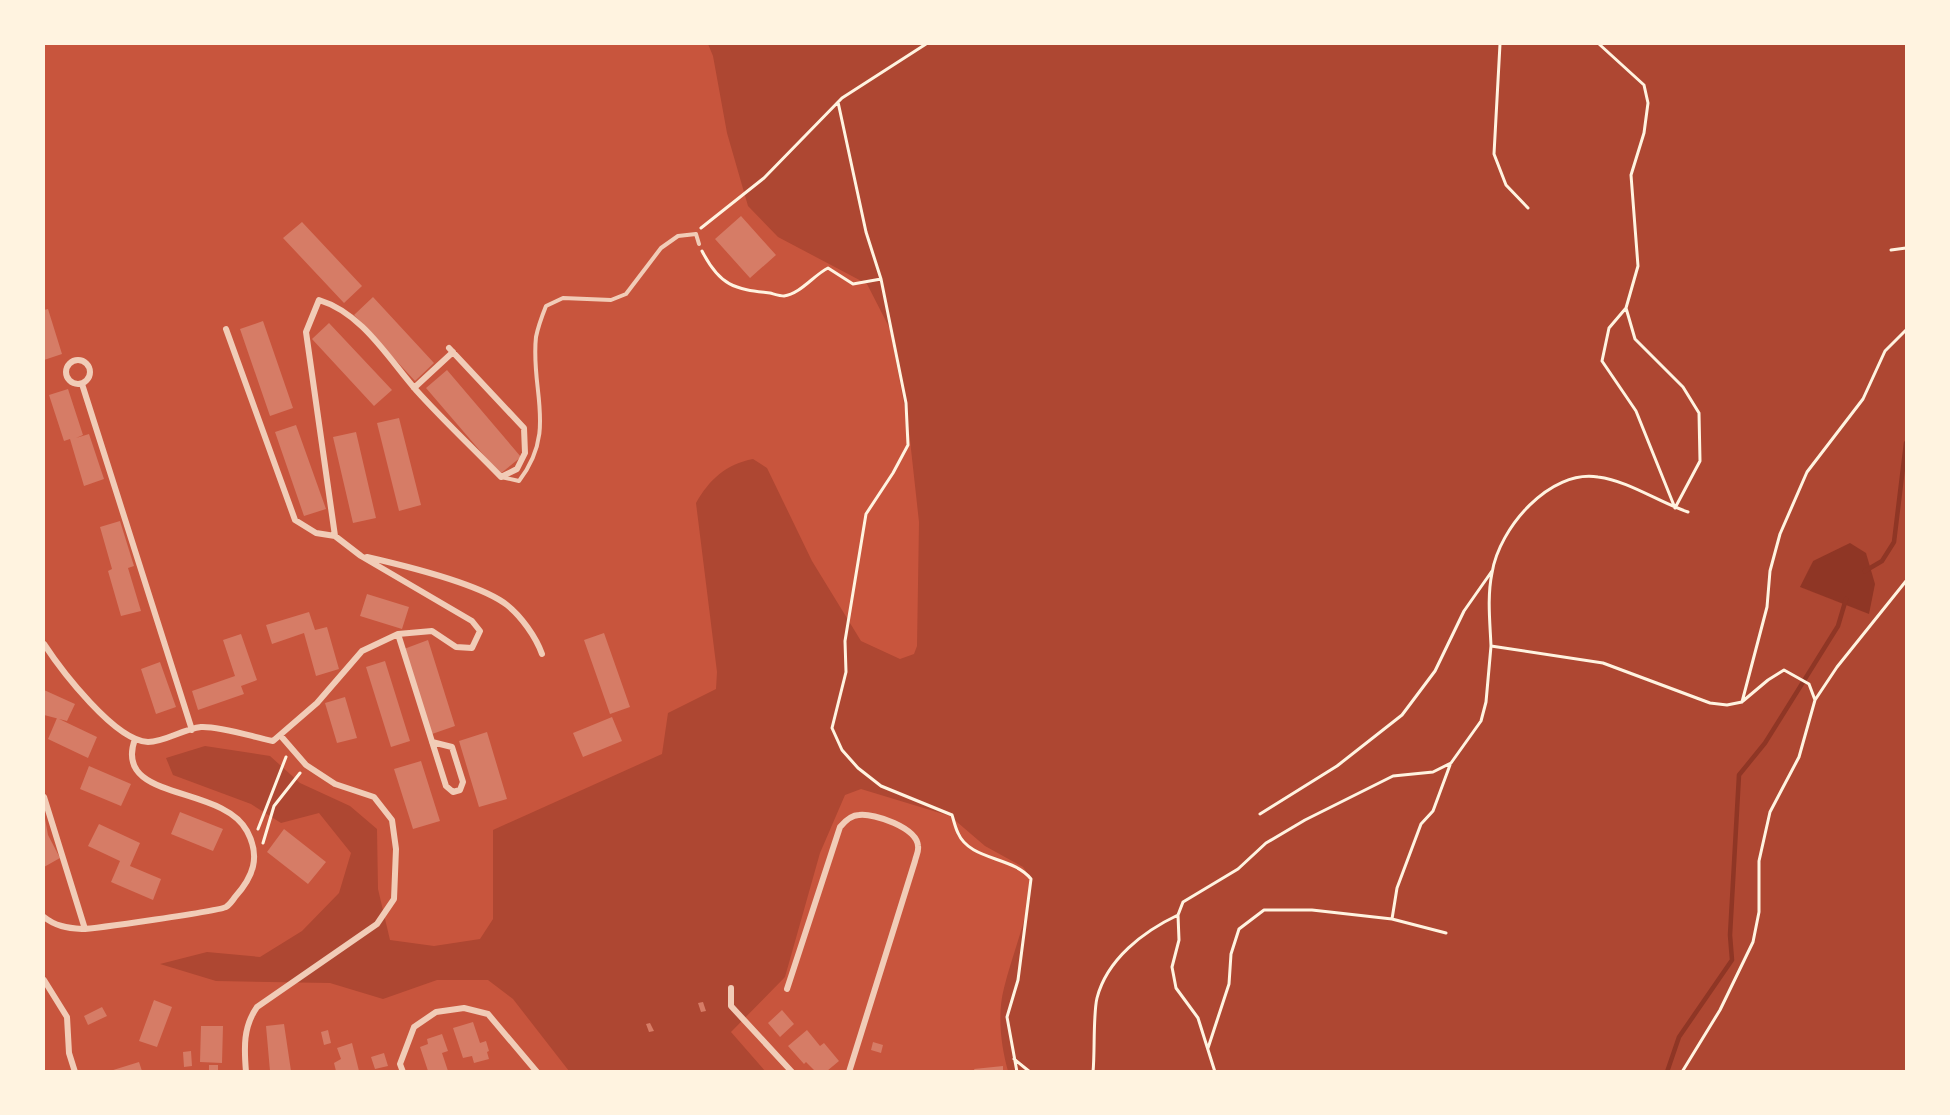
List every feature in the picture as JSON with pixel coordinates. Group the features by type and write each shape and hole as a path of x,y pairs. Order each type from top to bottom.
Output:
{"street":[{"path":"335,536 306,332 319,300 337,305 368,332 414,388 501,477 517,469 525,453 524,428 451,350 414,388"},
{"path":"44,644 56,663 117,728 135,739 149,742 202,727 273,741 317,703 362,651 398,633 432,631 456,646 472,648 480,630 472,621 361,556 335,536 316,533 294,520 226,329"},
{"path":"75,360 83,360 89,366 89,379 82,384 71,382 66,376 68,364 75,360"},
{"path":"82,384 192,730"},
{"path":"361,556 411,567 486,594 507,605 542,654"},
{"path":"398,633 432,742 446,786 453,792 460,790 463,782 452,747 432,742"},
{"path":"246,1071 246,1031 248,1020 257,1007 377,924 394,899 396,849 392,820 374,797 335,784 306,765 280,735"},
{"path":"44,917 52,924 85,929 226,907 250,881 255,854 249,836 237,817 210,801 149,784 134,771 130,754 135,739"},
{"path":"44,797 85,929"},
{"path":"787,989 840,827 846,820 861,814 908,829 918,846 915,861 849,1071"},
{"path":"44,980 67,1017 69,1053 75,1071"},
{"path":"731,988 731,1006 792,1071"},
{"path":"403,1071 400,1064 414,1026 436,1012 464,1008 488,1014 537,1071"}],"lane":[{"path":"501,477 519,481 530,466 536,451 541,419 536,339 546,306 563,298 611,300 626,294 661,248 678,236 696,234 699,244"}],"path":[{"path":"696,234 706,223 764,178 838,102 927,44"},
{"path":"1500,44 1494,154 1506,185 1528,208"},
{"path":"1599,44 1644,85 1648,103 1644,133 1630,175 1638,266 1626,308 1609,328 1602,361 1636,411 1675,508"},
{"path":"838,102 866,232 881,279 906,403 908,445 866,514 845,641 846,672 832,728 842,750 858,768 881,786 952,815 958,834 971,849 1024,869 1031,879 1018,980 1007,1017 1017,1071"},
{"path":"699,244 719,277 745,291 784,296 799,290 817,274 828,268 854,284 881,279"},
{"path":"1891,250 1906,248"},
{"path":"1626,308 1635,339 1683,387 1699,413 1700,461 1675,508"},
{"path":"1742,702 1767,607 1770,571 1780,534 1807,472 1863,399 1885,351 1906,330"},
{"path":"1260,814 1338,766 1402,715 1435,671 1464,611 1492,571 1507,536 1533,499 1574,477 1598,477 1627,486 1688,512"},
{"path":"1392,919 1397,888 1421,824 1433,811 1451,763 1481,721 1486,702 1491,646 1492,571"},
{"path":"1682,1071 1720,1010 1753,942 1759,912 1759,861 1770,812 1799,757 1815,700 1837,667 1906,581"},
{"path":"1491,646 1603,663 1710,703 1727,705 1742,702 1784,670 1809,684 1815,700"},
{"path":"249,836 257,833 290,747"},
{"path":"1215,1071 1198,1018 1176,988 1174,978 1172,967 1179,940 1178,915 1183,902 1238,869 1266,843 1305,820 1393,776 1433,772 1451,763"},
{"path":"255,854 265,840 274,806 306,765"},
{"path":"1208,1050 1229,984 1231,954 1239,929 1264,910 1312,910 1392,919 1446,933"},
{"path":"1094,1071 1097,1000 1104,981 1124,951 1155,926 1178,915"},
{"path":"1014,1059 1030,1071"}],"shaded area":[{"path":"708,44 1906,44 1906,1071 1008,1071 1001,1030 1002,998 1024,920 1031,879 1023,867 985,846 950,816 861,789 845,795 820,853 785,977 731,1032 765,1071 569,1071 513,999 488,980 437,980 383,999 330,983 216,981 160,964 207,952 260,957 302,931 339,893 351,853 319,813 281,823 251,804 173,775 166,758 205,746 270,756 300,783 350,806 377,829 378,889 390,940 434,946 480,939 493,919 493,830 662,754 668,713 716,689 717,672 696,503 719,474 743,461 753,459 767,468 812,561 861,641 900,659 914,654 917,646 919,522 909,431 890,329 867,284 778,237 748,206 727,133 713,56","holes":["1866,553 1868,613 1801,587 1813,561"]},
{"path":"1850,543 1866,553 1875,584 1869,614 1800,587 1813,561"}],"building":[{"path":"741,216 776,255 750,278 715,239"},
{"path":"302,222 362,286 344,303 283,238"},
{"path":"373,297 434,363 415,381 354,315"},
{"path":"48,309 62,354 44,360 44,310"},
{"path":"263,321 293,408 270,416 240,329"},
{"path":"329,323 392,390 374,406 312,339"},
{"path":"447,370 521,457 500,474 426,388"},
{"path":"68,389 83,435 76,438 89,434 104,479 84,486 70,439 64,441 49,395"},
{"path":"399,418 421,505 399,511 377,423"},
{"path":"296,425 326,509 304,516 275,432"},
{"path":"356,432 376,518 353,523 333,437"},
{"path":"120,521 134,566 128,568 141,611 121,616 108,571 112,569 100,527"},
{"path":"367,594 409,607 402,629 360,616"},
{"path":"309,612 315,630 327,627 339,669 316,676 304,633 272,644 266,625"},
{"path":"604,633 630,707 610,714 584,640"},
{"path":"241,634 257,680 241,686 244,694 198,710 192,691 235,676 223,640"},
{"path":"428,640 455,726 432,734 404,649"},
{"path":"385,661 410,741 391,747 366,667"},
{"path":"160,662 176,707 156,714 141,669"},
{"path":"44,690 75,704 67,721 44,715"},
{"path":"345,697 357,738 337,743 325,703"},
{"path":"612,717 622,741 583,757 573,733"},
{"path":"57,718 97,737 88,758 48,739"},
{"path":"487,732 507,799 479,807 459,741"},
{"path":"421,761 440,821 413,829 394,769"},
{"path":"89,766 131,784 121,806 80,789"},
{"path":"180,812 223,829 213,851 171,834"},
{"path":"44,813 48,835 60,858 44,867"},
{"path":"99,824 140,843 130,866 161,879 153,900 111,882 120,861 88,846"},
{"path":"284,829 326,862 308,884 267,852"},
{"path":"154,1000 172,1007 157,1047 139,1041"},
{"path":"703,1002 706,1011 701,1012 698,1003"},
{"path":"102,1007 107,1016 88,1025 84,1016"},
{"path":"782,1010 794,1024 780,1037 768,1023"},
{"path":"473,1022 480,1043 486,1041 489,1051 487,1052 489,1059 474,1063 472,1056 463,1058 453,1028"},
{"path":"650,1023 654,1031 649,1032 646,1024"},
{"path":"284,1024 291,1071 270,1071 266,1026"},
{"path":"201,1026 223,1026 222,1063 200,1062"},
{"path":"328,1030 331,1043 324,1045 321,1032"},
{"path":"807,1030 820,1046 824,1043 839,1061 827,1071 815,1071 806,1062 804,1064 788,1046"},
{"path":"442,1034 448,1051 442,1053 448,1071 428,1071 420,1047 428,1044 427,1039"},
{"path":"873,1042 883,1045 881,1053 871,1050"},
{"path":"352,1043 359,1071 336,1071 334,1063 341,1059 337,1048"},
{"path":"191,1051 192,1066 184,1067 183,1052"},
{"path":"384,1053 388,1066 375,1069 371,1057"},
{"path":"139,1062 142,1071 110,1071"},
{"path":"209,1065 218,1065 218,1071 209,1071"},
{"path":"1003,1066 1003,1071 975,1071 974,1069"}],"waterway":[{"path":"1865,571 1882,561 1894,542 1906,443"},
{"path":"1667,1072 1679,1037 1732,960 1730,935 1739,775 1765,743 1838,626 1846,599"}]}
